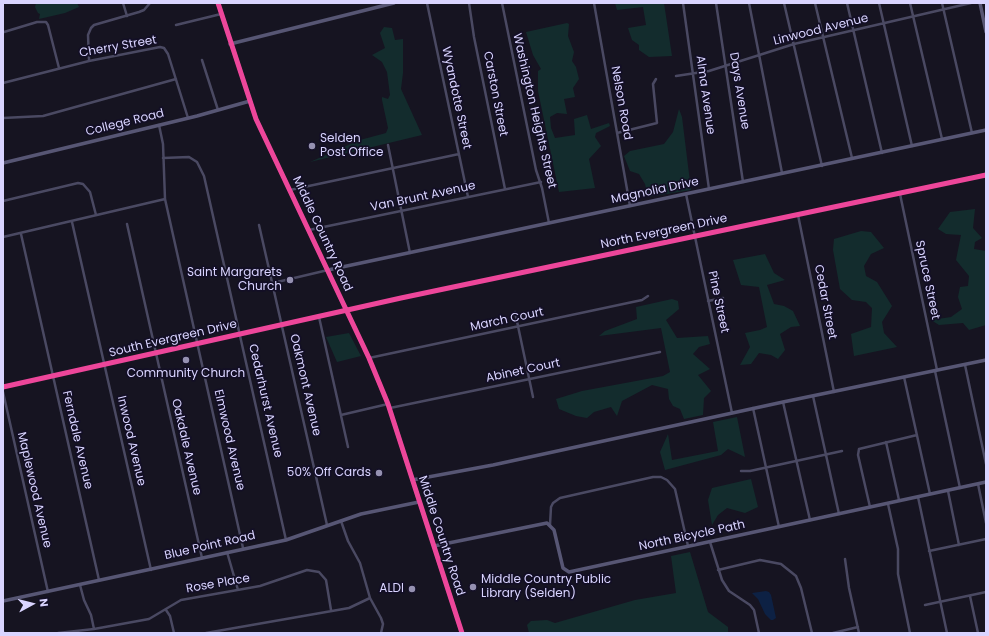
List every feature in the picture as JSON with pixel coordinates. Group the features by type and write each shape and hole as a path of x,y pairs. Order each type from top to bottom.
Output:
{"main road":[{"name":"Middle Country Road","path":"218,3 230,44 257,120 369,358 388,406 462,633"}],"street":[{"path":"123,3 127,16"},
{"path":"89,60 88,35 91,28 144,10 150,3"},
{"path":"230,44 394,3"},
{"name":"Wyandotte Street","path":"426,3 468,197"},
{"name":"Carston Street","path":"469,3 474,38 505,189"},
{"name":"Washington Heights Street","path":"502,3 536,170 541,182 549,224"},
{"name":"Nelson Road","path":"594,3 630,206"},
{"name":"Alma Avenue","path":"683,3 709,190"},
{"name":"Days Avenue","path":"716,3 743,182"},
{"path":"749,3 782,173"},
{"path":"784,3 822,166"},
{"path":"816,3 852,160"},
{"path":"847,3 882,153"},
{"path":"879,3 912,146"},
{"path":"910,3 942,139"},
{"path":"942,3 972,133"},
{"name":"Linwood Avenue","path":"676,76 709,71 794,44 971,3"},
{"path":"980,3 986,32"},
{"path":"176,25 221,14"},
{"path":"4,32 37,22 46,22 48,24 59,68"},
{"name":"Cherry Street","path":"3,83 89,60 160,47 164,48 168,54 188,118"},
{"path":"202,60 218,110"},
{"path":"3,118 42,116 176,79"},
{"path":"617,133 657,123 653,84 656,79"},
{"name":"College Road","path":"3,163 188,118 250,101"},
{"name":"Elmwood Avenue","path":"159,125 163,144 165,199 243,548"},
{"name":"Magnolia Drive","path":"328,270 709,190 782,173 852,160 986,130"},
{"path":"388,145 410,253"},
{"path":"290,190 459,154"},
{"name":"Cedarhurst Avenue","path":"163,158 189,157 197,162 202,168 286,540"},
{"name":"North Evergreen Drive","path":"347,310 986,175"},
{"name":"Van Brunt Avenue","path":"309,230 541,182"},
{"path":"3,201 78,183 83,184 90,192 96,215"},
{"name":"Pine Street","path":"686,194 732,413"},
{"name":"Spruce Street","path":"900,194 960,488"},
{"path":"3,237 165,199"},
{"name":"Cedar Street","path":"798,215 834,392"},
{"name":"Inwood Avenue","path":"72,222 151,570"},
{"name":"Oakdale Avenue","path":"127,224 202,558"},
{"name":"Oakmont Avenue","path":"259,225 327,525"},
{"name":"Ferndale Avenue","path":"21,234 99,581"},
{"path":"273,283 328,270"},
{"name":"March Court","path":"369,358 642,300 648,296"},
{"path":"708,301 723,298"},
{"name":"South Evergreen Drive","path":"3,388 347,310"},
{"path":"515,312 533,397"},
{"path":"319,317 348,447"},
{"name":"Abinet Court","path":"341,415 660,352"},
{"path":"412,480 493,465 753,408 986,360"},
{"path":"965,365 986,464"},
{"path":"904,377 930,495"},
{"name":"Maplewood Avenue","path":"3,392 48,592"},
{"path":"813,396 840,514"},
{"path":"783,402 810,521"},
{"path":"753,408 780,527"},
{"path":"870,507 858,455 859,449 862,447 917,435"},
{"path":"886,442 900,501"},
{"path":"741,470 750,471 766,468 842,451"},
{"path":"434,546 542,524 550,525 551,507 553,503 560,498 653,477 667,480 675,489 688,547"},
{"name":"North Bicycle Path","path":"550,525 554,530 563,568 569,572 986,482"},
{"path":"978,484 986,523"},
{"path":"948,491 959,545"},
{"path":"918,497 947,633"},
{"name":"Blue Point Road","path":"3,601 151,570 243,548 286,540 361,514 419,502"},
{"path":"888,504 898,549 898,574 910,633"},
{"path":"341,521 348,541 360,563 370,598 382,618 383,632"},
{"path":"929,551 986,539"},
{"path":"710,542 718,570 729,591 750,605 754,610 759,633"},
{"path":"227,552 238,590"},
{"path":"846,559 849,588 859,633"},
{"path":"718,570 760,560 782,564 796,576 801,588 812,633"},
{"name":"Rose Place","path":"58,633 94,629 149,619 181,600 260,586 308,570 315,570 323,575 326,580 331,610"},
{"path":"80,585 84,600 91,614 94,629"},
{"path":"924,605 986,592"},
{"path":"970,596 978,633"},
{"path":"206,633 356,606 370,598"},
{"path":"166,610 170,616 174,633"},
{"path":"833,633 858,627"}],"green space":[{"path":"36,3 77,3 79,7 65,13 39,19 40,14 35,7"},
{"path":"615,3 664,3 672,56 649,57 639,50 639,45 632,40 628,28 646,25 643,7 617,10"},
{"path":"567,23 569,24 568,36 574,52 572,61 576,67 579,79 573,88 575,97 564,99 567,114 557,113 550,117 551,128 555,138 575,135 574,119 587,115 591,129 609,123 610,126 596,133 595,137 601,146 589,159 595,188 559,192 538,91 538,71 541,69 533,55 526,32"},
{"path":"384,27 392,28 395,40 403,39 403,73 401,89 422,135 310,162 360,140 386,133 388,128 382,97 388,99 390,95 387,72 382,62 372,55 385,48 380,33"},
{"path":"679,109 682,117 691,190 648,197 645,184 639,174 630,171 624,156 630,151 664,144 673,132"},
{"path":"975,209 973,228 982,238 975,242 974,249 986,251 986,325 969,330 963,323 939,325 931,320 951,317 962,309 958,297 960,287 968,286 969,276 956,260 961,235 946,234 938,229 950,212"},
{"path":"861,231 871,232 884,248 871,254 864,266 866,276 877,282 892,306 882,322 884,333 897,347 854,356 851,334 871,327 872,308 866,302 852,300 840,289 833,250 834,239"},
{"path":"765,254 774,273 785,280 767,285 774,304 784,306 793,311 800,326 791,327 780,334 785,350 778,359 771,355 759,353 751,364 740,365 750,347 745,333 767,327 759,287 741,285 733,260"},
{"path":"672,299 678,301 679,309 666,320 677,338 708,336 710,344 699,347 693,354 710,369 698,375 711,391 704,398 703,415 684,419 680,409 673,406 669,399 668,389 652,385 622,401 617,416 611,407 594,412 587,418 576,416 559,409 556,399 582,391 663,376 670,372 661,328 599,336 605,331 637,319 636,307"},
{"path":"349,333 361,356 337,362 326,337"},
{"path":"737,417 745,457 728,449 721,455 665,470 660,452 668,434 672,460 718,451 713,422"},
{"path":"751,479 758,507 745,513 727,508 718,515 712,525 708,500 712,488"},
{"path":"690,552 708,612 728,627 728,633 529,633 527,625 531,621 547,620 555,623 635,600 676,593 671,556"}],"water":[{"path":"766,591 771,595 776,618 773,620 765,614 758,599 752,593"}],"cycle path":[{"path":"218,3 256,119 369,358 388,404 462,633"},
{"path":"3,387 401,298 986,175"}],"place":[{"name":"Selden Post Office","path":"312,146"},
{"name":"Saint Margarets Church","path":"290,280"},
{"name":"Community Church","path":"186,360"},
{"name":"50% Off Cards","path":"379,473"},
{"name":"Middle Country Public Library (Selden)","path":"473,587"},
{"name":"ALDI","path":"412,589"}]}
